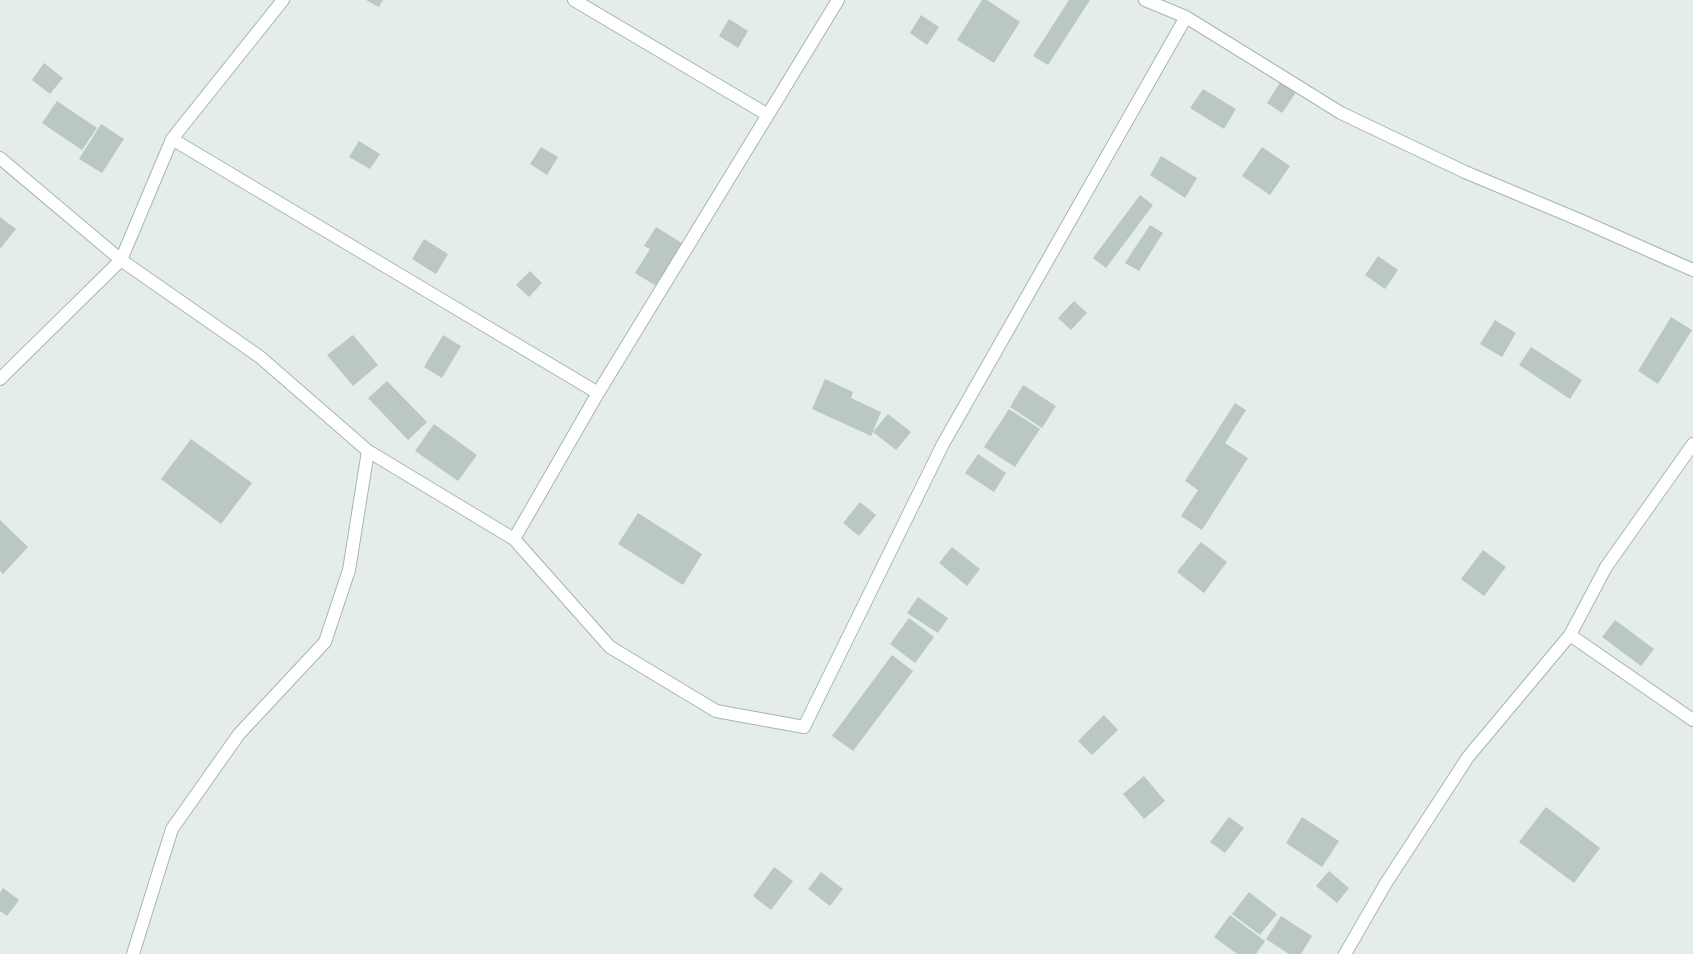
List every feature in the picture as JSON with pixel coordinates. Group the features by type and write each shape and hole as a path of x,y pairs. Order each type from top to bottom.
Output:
{"street":[{"path":"0,379 121,260 172,139 283,0"},
{"path":"574,0 768,115"},
{"path":"514,539 598,392 838,0"},
{"path":"1145,0 1186,17 1340,113 1465,172 1693,270"},
{"path":"0,158 121,260 260,357 368,451 514,539 610,647 716,711 804,727 943,444 1186,17"},
{"path":"172,139 598,392"},
{"path":"1345,954 1386,883 1468,757 1570,635 1606,567 1693,444"},
{"path":"133,954 172,830 239,734 325,642 349,570 368,451"},
{"path":"1570,635 1693,720"}],"building":[{"path":"366,0 383,0 379,7"},
{"path":"982,0 987,0 1020,22 994,63 957,40"},
{"path":"1069,0 1090,0 1048,65 1033,56"},
{"path":"921,15 939,27 927,45 910,33"},
{"path":"729,19 748,31 738,48 719,36"},
{"path":"44,63 63,78 50,94 32,80"},
{"path":"1281,81 1297,91 1282,113 1267,103"},
{"path":"1203,89 1236,109 1224,129 1190,108"},
{"path":"57,101 97,128 82,150 42,123"},
{"path":"101,124 124,139 102,173 79,159"},
{"path":"359,141 380,154 370,169 349,157"},
{"path":"541,147 558,157 547,175 530,164"},
{"path":"1262,147 1290,166 1270,195 1242,176"},
{"path":"1161,156 1197,178 1185,198 1150,175"},
{"path":"1140,195 1153,205 1106,268 1093,258"},
{"path":"0,217 16,229 0,249"},
{"path":"1150,225 1163,233 1139,271 1125,263"},
{"path":"656,227 693,250 666,292 635,273 650,249 644,246"},
{"path":"424,239 448,254 436,274 412,259"},
{"path":"1378,256 1398,270 1385,289 1365,275"},
{"path":"530,271 542,283 529,297 516,285"},
{"path":"1074,301 1087,313 1071,330 1058,318"},
{"path":"1671,317 1692,330 1658,384 1638,371"},
{"path":"1495,320 1516,333 1502,357 1480,344"},
{"path":"353,335 378,365 353,386 327,355"},
{"path":"443,335 461,346 442,378 424,367"},
{"path":"1531,347 1582,380 1570,399 1519,365"},
{"path":"825,379 853,392 851,398 881,412 871,436 812,409"},
{"path":"387,381 427,422 408,440 368,398"},
{"path":"1023,385 1056,406 1042,428 1010,407"},
{"path":"1235,403 1246,410 1225,443 1248,458 1202,530 1181,516 1198,490 1185,481"},
{"path":"1009,409 1040,429 1015,467 984,447"},
{"path":"888,414 911,432 896,450 873,432"},
{"path":"434,424 477,455 458,481 415,451"},
{"path":"191,439 252,483 221,524 161,479"},
{"path":"978,454 1006,473 994,492 965,473"},
{"path":"860,502 876,515 859,536 843,523"},
{"path":"638,513 702,554 683,585 618,544"},
{"path":"0,520 28,547 3,574 0,571"},
{"path":"1201,542 1227,562 1204,593 1177,572"},
{"path":"952,547 980,569 967,586 939,563"},
{"path":"1483,550 1506,567 1484,596 1461,579"},
{"path":"918,597 948,618 938,633 907,613"},
{"path":"909,618 934,637 915,663 890,644"},
{"path":"1615,620 1654,649 1641,666 1602,637"},
{"path":"892,655 913,671 853,751 832,736"},
{"path":"1104,715 1118,730 1092,755 1078,741"},
{"path":"1144,776 1165,801 1144,819 1123,794"},
{"path":"1546,807 1600,848 1574,883 1519,842"},
{"path":"1229,817 1244,828 1225,853 1210,842"},
{"path":"1302,817 1339,841 1322,867 1286,843"},
{"path":"774,867 793,881 771,910 753,896"},
{"path":"1329,871 1349,888 1337,903 1316,886"},
{"path":"821,872 843,889 830,906 808,889"},
{"path":"3,888 19,900 7,916 0,911 0,893"},
{"path":"1249,892 1277,914 1260,935 1232,914"},
{"path":"1230,915 1265,941 1256,954 1237,954 1214,937"},
{"path":"1281,916 1312,936 1301,954 1289,954 1266,939"}]}
